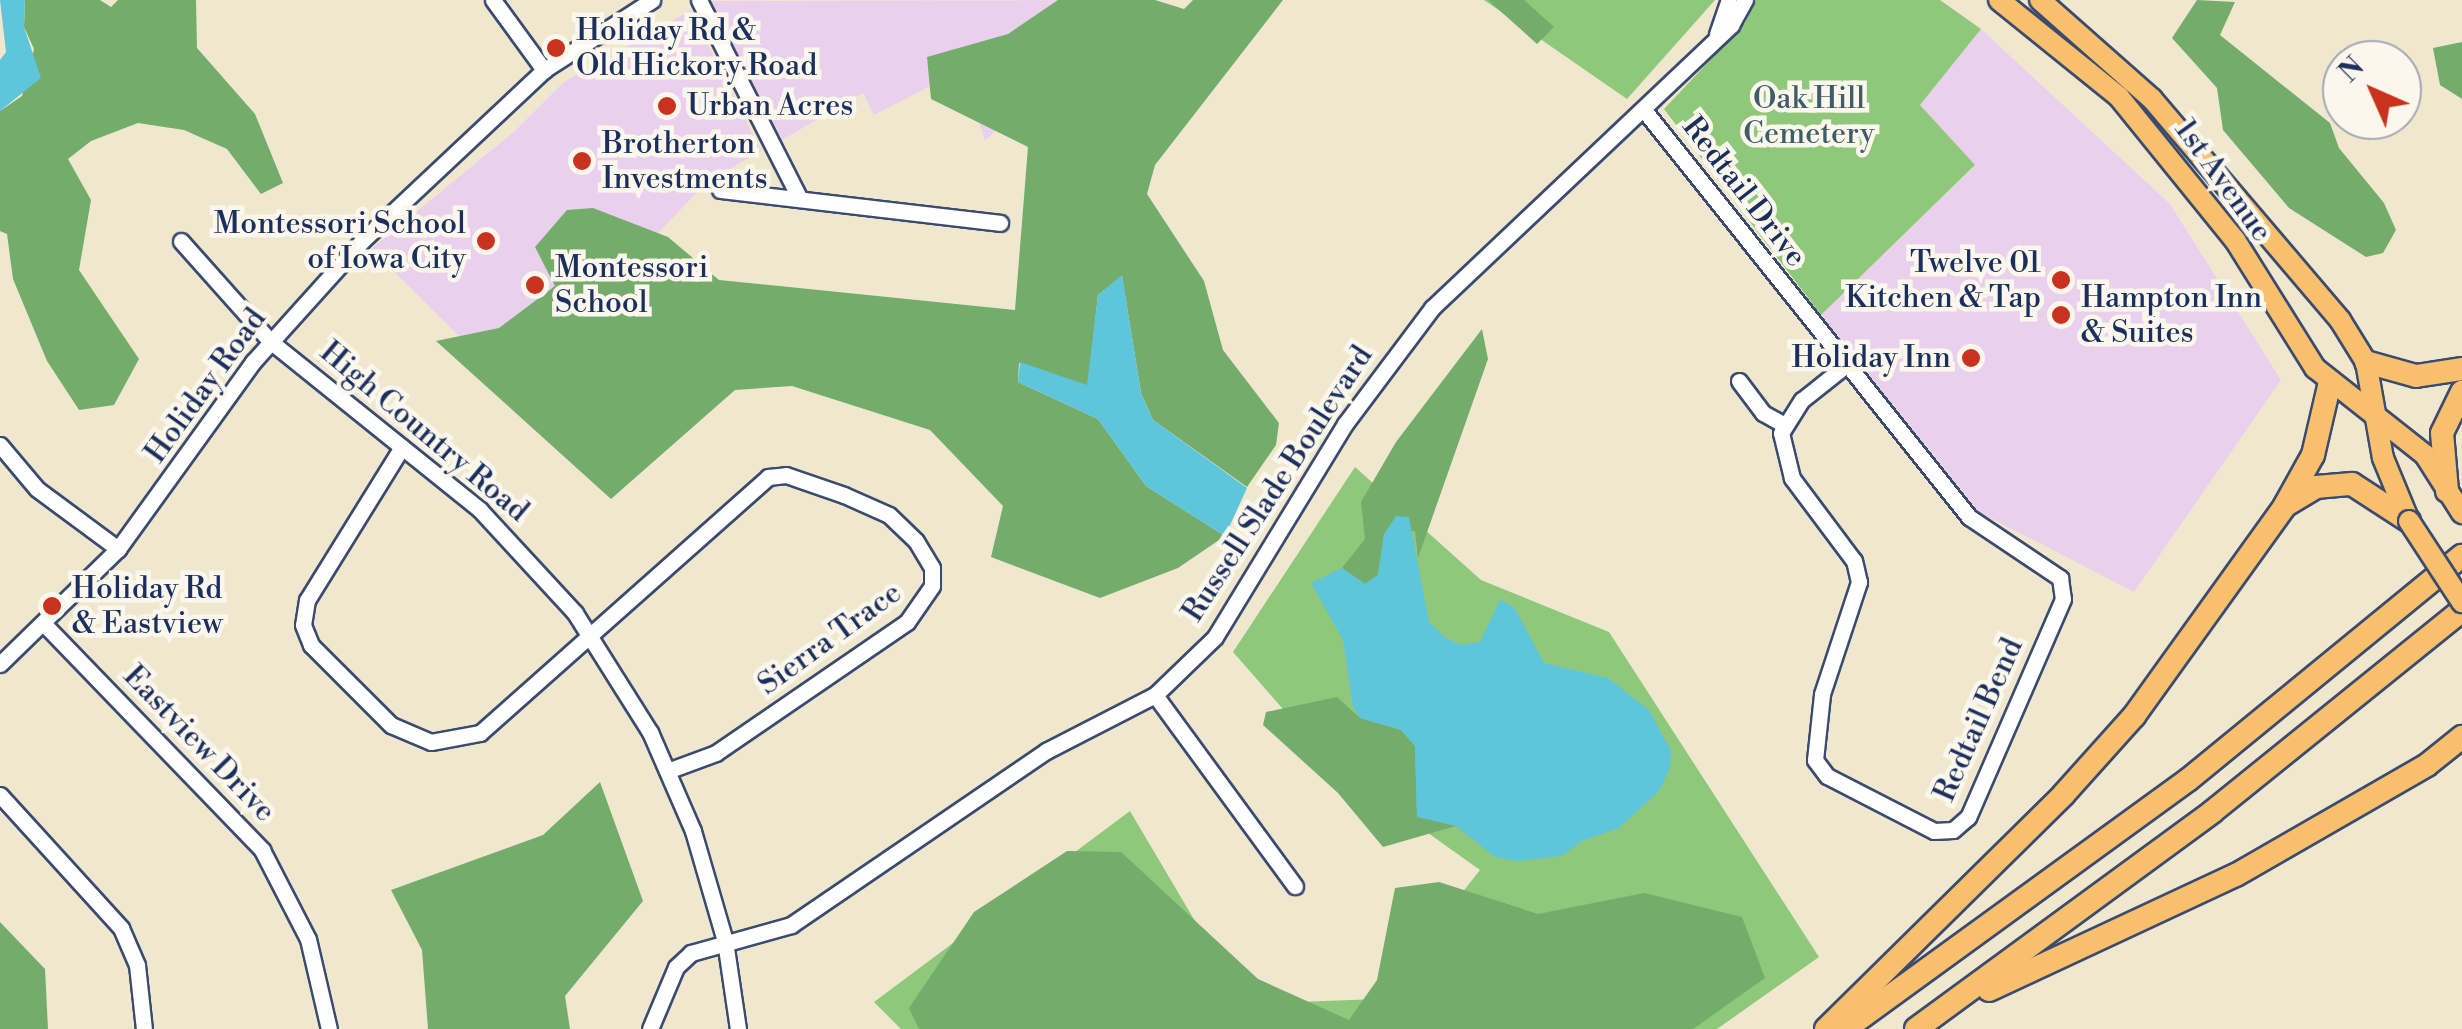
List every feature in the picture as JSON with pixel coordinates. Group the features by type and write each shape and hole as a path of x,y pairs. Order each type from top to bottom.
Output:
{"highway":[{"path":"2366,362 2416,376 2462,369"},
{"path":"1826,1029 2108,748 2284,506 2313,455 2330,382"},
{"path":"2447,491 2442,433 2462,392"},
{"path":"2284,506 2316,486 2352,484 2410,521"},
{"path":"1845,1029 2188,780 2462,556"},
{"path":"1916,1029 2212,812 2462,606"},
{"path":"1940,1012 2236,875 2426,765 2462,737"},
{"path":"2426,765 2462,755"}],"main road":[{"name":"1st Avenue","path":"2000,0 2119,98 2188,176 2300,350 2330,382 2425,455 2462,513"},
{"name":"1st Avenue","path":"2040,0 2152,99 2310,281 2366,362 2394,493 2462,606"}],"street":[{"path":"493,0 544,70"},
{"name":"Holiday Road","path":"0,664 44,625 118,548 270,340 362,241 544,70 652,0"},
{"path":"699,0 800,200"},
{"name":"Russell Slade Boulevard","path":"1716,34 1729,0"},
{"name":"Russell Slade Boulevard","path":"650,1029 676,967 691,952 791,926 1046,751 1156,696 1215,637 1345,424 1432,308 1644,110 1716,34 1731,25 1744,0"},
{"name":"Redtail Drive","path":"1644,110 1969,517 2047,565"},
{"path":"720,190 1000,223"},
{"name":"High Country Road","path":"181,241 270,340 402,447 524,554 590,636 667,771 725,941 738,1029"},
{"path":"1739,381 1763,413 1783,424 1802,400 1846,366"},
{"name":"Redtail Bend","path":"1783,424 1792,478 1858,571 1850,622 1816,723 1815,760 1826,776 1934,831 1962,825 2063,599 2060,578 2047,565"},
{"path":"0,445 37,489 118,548"},
{"path":"402,447 307,600 302,614 310,645 391,725 411,737 448,743 480,733 590,636"},
{"name":"Sierra Trace","path":"590,636 768,477 786,475 889,515 924,551 932,586 926,605 907,622 716,753 667,771"},
{"name":"Eastview Drive","path":"44,625 262,850 308,939 329,1029"},
{"path":"1156,696 1295,886"},
{"path":"0,795 121,928 138,965 144,1029"}],"shaded area":[{"path":"1131,0 985,141 962,70 874,115 863,93 782,140 711,1"},
{"path":"691,10 761,151 707,182 635,257 555,431 371,249 515,131 564,82"},
{"path":"1981,29 2170,204 2281,380 2134,592 1979,512 1821,315 1975,166 1920,105"}],"green space":[{"path":"25,0 100,0 111,7 118,0 196,0 197,48 255,114 283,183 261,194 227,149 184,130 138,123 91,141 68,159 91,200 79,270 139,359 114,405 79,410 47,361 13,279 7,234 0,231 0,111 22,96 34,49 24,27"},
{"path":"1058,0 1155,0 1184,9 1193,0 1283,0 1155,165 1147,194 1204,281 1223,350 1279,423 1276,445 1247,487 1153,420 1141,393 1122,276 1098,295 1088,386 1019,363 1018,382 1098,419 1146,486 1225,536 1178,568 1100,598 991,557 1003,506 930,430 792,386 735,390 611,499 436,341 499,328 555,286 535,247 567,210 593,208 668,237 719,280 1015,310 1028,147 931,99 927,57 1008,34"},
{"name":"Oak Hill Cemetery","path":"1484,0 1715,0 1627,99"},
{"path":"1488,0 1524,0 1554,27 1537,44"},
{"name":"Oak Hill Cemetery","path":"1756,0 1940,0 1981,29 1920,105 1975,165 1821,315 1664,109 1745,23"},
{"path":"2197,0 2235,2 2220,35 2322,117 2322,140 2336,140 2384,203 2396,230 2383,253 2366,257 2289,208 2223,130 2217,88 2172,38"},
{"path":"2462,42 2462,99 2440,85 2433,48"},
{"path":"1482,329 1488,359 1418,558 1415,531 1384,534 1378,575 1365,584 1342,568 1365,539 1361,502 1396,442"},
{"path":"1355,467 1481,580 1609,632 1819,957 1717,1029 901,1029 874,1002 1130,811 1244,1004 1378,999 1480,870 1331,764 1233,652"},
{"path":"1337,697 1360,718 1401,730 1415,746 1417,816 1456,826 1383,847 1338,793 1263,725 1266,712"},
{"path":"600,782 643,901 565,996 570,1029 428,1029 422,950 391,890 543,835"},
{"path":"1067,851 1121,852 1258,979 1349,1020 1377,980 1395,888 1439,882 1538,914 1644,893 1742,917 1765,978 1693,1029 919,1029 909,1008 974,912"},
{"path":"0,922 45,969 48,1029 0,1029"}],"water":[{"path":"0,0 25,0 24,27 41,78 0,111 0,60 6,52"},
{"path":"1122,275 1141,393 1153,420 1247,488 1225,536 1146,486 1098,419 1018,382 1020,362 1087,385 1098,295"},
{"path":"1396,516 1409,517 1429,622 1446,638 1461,645 1480,642 1500,600 1514,607 1544,663 1608,678 1649,710 1671,751 1670,768 1659,791 1619,828 1582,841 1561,856 1517,861 1495,857 1456,826 1417,817 1415,746 1401,730 1360,718 1353,707 1343,640 1311,583 1342,568 1365,584 1378,575 1384,534"}],"place":[{"name":"Holiday Rd & Old Hickory Road","path":"556,48"},
{"name":"Urban Acres","path":"667,106"},
{"name":"Brotherton Investments","path":"582,161"},
{"name":"Montessori School of Iowa City","path":"486,241"},
{"name":"Twelve 01 Kitchen & Tap","path":"2061,280"},
{"name":"Montessori School","path":"535,285"},
{"name":"Hampton Inn & Suites","path":"2061,315"},
{"name":"Holiday Inn","path":"1971,358"},
{"name":"Holiday Rd & Eastview","path":"52,606"}]}
